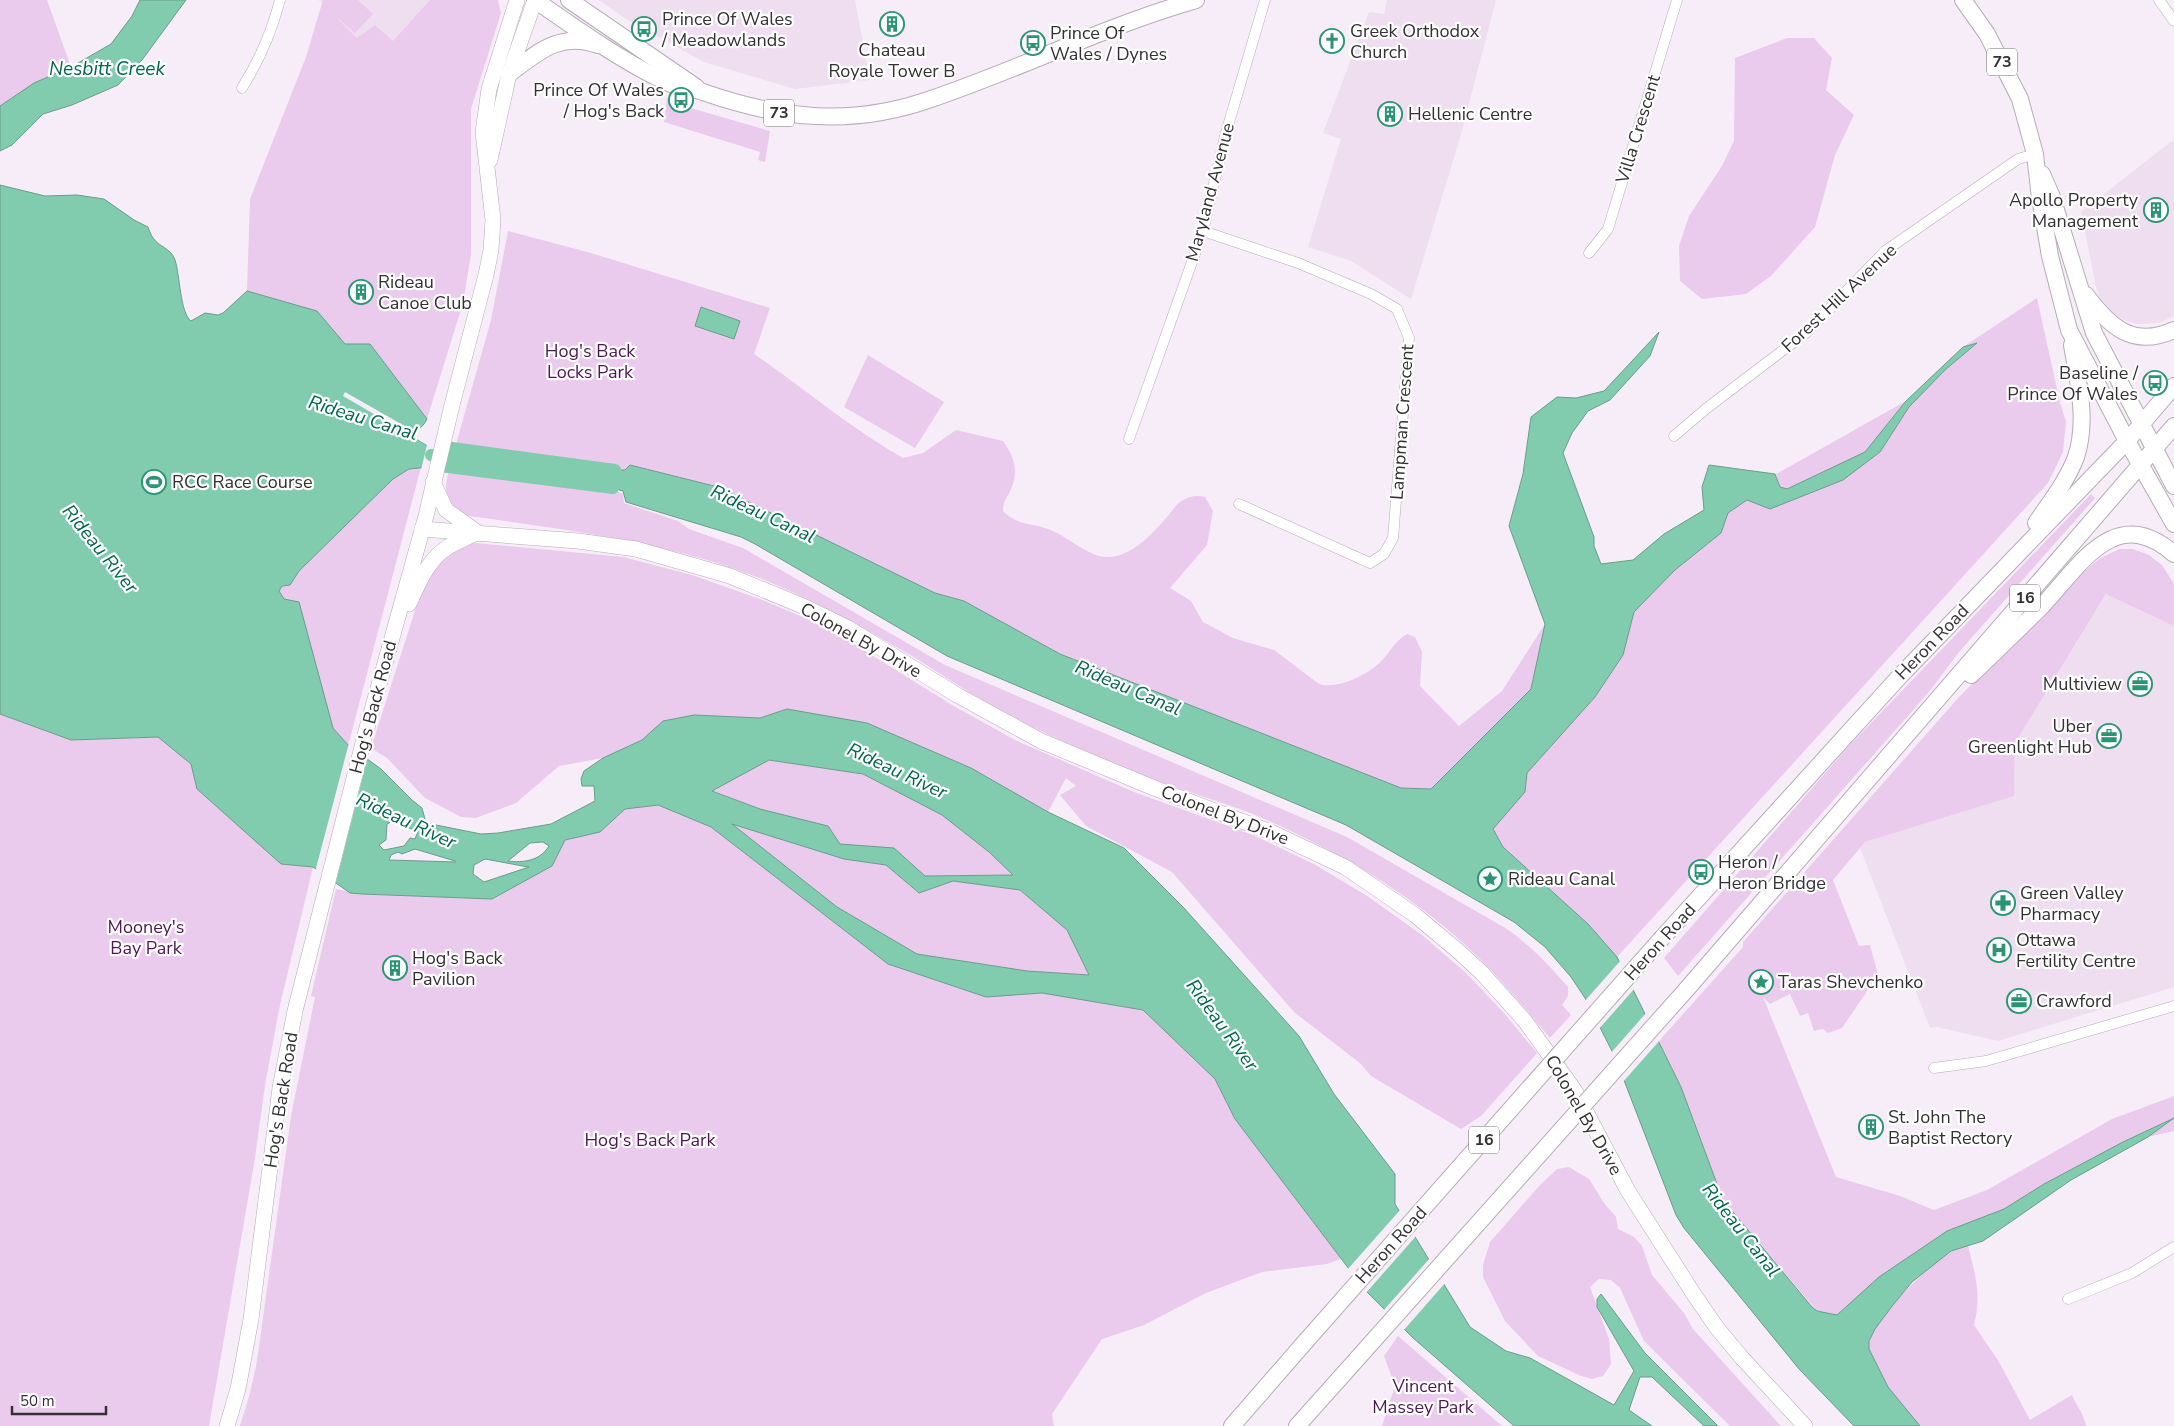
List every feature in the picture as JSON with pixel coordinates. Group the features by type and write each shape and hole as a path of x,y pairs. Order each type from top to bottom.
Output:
{"main road":[{"name":"Hog's Back Road","path":"227,1426 238,1389 250,1319 280,1088 295,1011 365,735 422,529 491,250 493,220 483,132 489,89 517,0"},
{"name":"Hog's Back Road","path":"488,167 509,74 535,0"},
{"name":"73","path":"535,0 609,48 674,85 702,91 751,108 788,115 840,116 886,112 931,100 1123,25 1196,0"},
{"name":"73","path":"568,0 702,91"},
{"name":"73","path":"1963,0 1980,22 2020,99 2036,158 2052,197 2078,283 2102,351 2174,486"},
{"path":"509,74 544,48 558,43 584,41 609,48"},
{"name":"73","path":"2036,158 2040,198 2050,256 2069,330 2127,441 2174,524"},
{"path":"2050,256 2069,251"},
{"path":"2078,283 2103,317 2122,331 2149,337 2174,330"},
{"path":"2016,555 2070,471 2076,456 2082,421 2080,396 2069,330"},
{"name":"16","path":"2141,426 2174,386"},
{"name":"Heron Road","path":"1232,1426 1662,938 1900,676 2141,426"},
{"name":"16","path":"1297,1426 1686,990 2174,426"},
{"path":"433,482 441,501 450,514 478,532"},
{"name":"Colonel By Drive","path":"422,529 578,541 636,549 730,576 805,607 848,628 957,695 1041,741 1154,788 1273,833 1308,848 1352,872 1414,915 1457,950 1482,973 1525,1021 1575,1091 1628,1191 1693,1293 1724,1335 1805,1426"},
{"path":"390,644 420,579 436,557 448,547 478,532"},
{"path":"1909,733 2041,607 2093,549 2113,538 2134,535 2150,538 2174,554"}],"street":[{"path":"242,88 256,67 280,0"},
{"name":"Maryland Avenue","path":"1129,439 1203,231 1225,136 1265,0"},
{"name":"Villa Crescent","path":"1589,253 1608,229 1676,0"},
{"path":"2159,0 2174,21"},
{"name":"Forest Hill Avenue","path":"1674,436 1706,408 1807,332 1885,251 2018,158 2036,158"},
{"name":"Lampman Crescent","path":"1203,231 1298,263 1371,294 1397,309 1409,338 1393,538 1384,554 1370,563 1239,504"},
{"path":"1934,1068 1986,1061 2174,1006"},
{"path":"2068,1299 2132,1273 2174,1247"}],"shaded area":[{"path":"318,0 430,0 393,42 357,38"},
{"path":"599,0 855,0 870,80 795,89 704,62 623,17"},
{"path":"1387,0 1496,0 1460,138 1411,299 1351,261 1308,247 1341,139 1323,133 1369,12 1384,14"},
{"path":"2172,141 2174,142 2174,316 2159,323 2137,324 2124,320 2113,313 2100,298 2096,287 2081,212"},
{"path":"2107,593 2174,626 2174,987 1998,1041 1937,1027 1930,1028 1860,848 1865,842 2014,796 2015,743"}],"green space":[{"path":"0,0 47,0 71,67 34,83 0,106"},
{"name":"Rideau Canoe Club","path":"323,0 358,0 373,14 355,33 335,16 357,38 375,25 393,41 430,0 498,0 501,13 471,109 471,254 463,303 427,419 370,344 345,344 317,311 247,291 250,199 306,57"},
{"path":"1787,38 1814,38 1832,58 1826,90 1854,115 1835,155 1815,227 1771,276 1746,294 1702,299 1680,281 1679,246 1689,216 1722,166 1734,141 1735,58"},
{"path":"667,98 694,109 770,131 765,162 758,160 760,152 664,122"},
{"name":"Hog's Back Locks Park","path":"508,231 591,253 770,308 754,354 846,421 903,458 923,453 956,430 1003,441 1010,452 1015,476 1004,502 1003,511 1016,520 1055,532 1094,554 1106,557 1124,554 1148,537 1181,501 1194,496 1205,497 1213,511 1207,545 1170,588 1191,601 1203,622 1233,638 1274,650 1319,684 1334,685 1350,681 1365,674 1381,661 1399,640 1407,634 1415,637 1422,652 1420,686 1459,726 1502,691 1545,624 1531,689 1431,789 1401,788 1060,654 964,601 935,593 718,487 630,465 625,470 615,470 455,448 491,320"},
{"path":"2037,298 2060,403 2066,422 2063,452 2048,483 1617,957 1588,924 1503,847 1493,829 1525,792 1527,773 1595,697 1623,655 1634,612 1675,570 1721,533 1728,513 1747,500 1770,509 1842,480 1880,452 1909,407 1945,370 1976,344 1963,347"},
{"path":"868,355 944,402 915,448 844,407"},
{"path":"1906,401 1865,452 1787,489 1780,487 1776,474"},
{"path":"421,467 348,745 333,728 330,721 299,603 284,599 279,591 282,586 290,585 299,571 393,479 409,469"},
{"path":"449,469 522,481 619,492 623,494 624,503 678,521 689,529 743,548 945,665 1347,837 1507,929 1524,942 1568,987 1568,996 1562,1005 1571,1015 1550,1038 1489,968 1433,917 1354,864 1297,834 1239,809 1147,777 1043,732 971,694 917,659 847,619 774,584 699,558 621,539 462,515 447,494 446,484"},
{"path":"2091,494 2095,498 1959,652 1929,692 1678,976 1664,958 1849,746"},
{"path":"475,543 623,557 692,575 760,599 805,618 846,639 952,705 1015,740 1134,792 1253,835 1314,864 1367,896 1422,935 1466,973 1504,1013 1537,1053 1481,1116 1461,1129 1371,1076 1361,1064 1294,1012 1172,872 1086,826 1060,795 1076,786 1066,778 1048,812 971,768 921,746 787,709 760,718 694,715 664,721 642,740 603,758 559,766 516,803 476,818 461,817 425,798 387,758 371,748 420,595 429,574 455,549"},
{"path":"2119,549 2133,549 2149,555 2162,565 2174,584 2174,626 2106,594 2015,743 2014,796 1865,842 1833,880 1859,946 1870,945 1878,975 1842,1028 1828,1033 1823,1029 1814,1031 1808,1013 1800,1016 1790,994 1770,1004 1763,997 1836,1177 1900,1196 1934,1210 1987,1190 2112,1119 2174,1096 2174,1131 2148,1137 2173,1118 2123,1142 2044,1184 2004,1209 1947,1231 1837,1315 1817,1311 1723,1200 1681,1087 1659,1041 1743,947 1743,942 1959,697 2079,576 2099,559"},
{"name":"Mooney's Bay Park","path":"0,714 71,740 158,737 191,764 197,789 281,863 313,867 280,1005 265,1085 255,1158 209,1426 0,1426"},
{"path":"769,760 863,774 942,815 989,852 1014,875 925,876 894,848 840,844 711,790"},
{"name":"Hog's Back Park","path":"658,805 711,827 888,964 986,997 1042,993 1143,1010 1215,1079 1244,1130 1341,1259 1327,1264 1262,1272 1206,1293 1144,1325 1102,1339 1052,1414 1054,1426 240,1426 257,1361 291,1116 315,997 311,996 336,889 362,894 493,899 552,866 565,840 600,832 625,809"},
{"path":"730,823 844,859 886,865 918,893 953,881 1020,890 1067,930 1089,975 1027,971 917,954 837,907"},
{"path":"1569,1167 1589,1179 1604,1203 1616,1217 1618,1229 1634,1237 1642,1246 1652,1275 1684,1313 1693,1329 1781,1426 1730,1426 1644,1341 1620,1288 1611,1280 1599,1279 1590,1287 1609,1339 1611,1364 1603,1376 1592,1379 1581,1376 1538,1356 1505,1321 1483,1277 1483,1265 1490,1242 1540,1185 1557,1169"},
{"path":"1968,1245 1977,1294 1974,1325 1999,1362 2030,1420 2072,1395 2086,1426 1920,1426 1883,1381 1872,1361 1869,1350 1870,1339 1876,1326 1900,1296 1928,1269 1950,1252"},
{"name":"Vincent Massey Park","path":"1398,1336 1502,1426 1382,1426 1395,1386 1384,1356"}],"water":[{"name":"Nesbitt Creek","path":"140,0 186,0 142,60 118,85 72,105 43,114 12,145 0,151 0,106 34,83 71,67 111,44 132,16"},
{"name":"Rideau River","path":"0,185 45,196 77,195 104,199 134,220 148,227 153,238 171,253 175,260 182,302 187,317 191,321 205,313 218,315 223,313 247,291 317,311 345,344 370,344 427,419 411,436 427,445 445,447 440,466 409,469 393,479 299,571 290,585 282,586 279,591 284,599 299,602 333,728 348,745 381,769 422,808 426,823 481,834 551,824 595,801 594,786 582,786 581,779 584,771 603,758 642,740 663,721 694,715 760,718 787,709 867,723 971,768 1048,812 1124,848 1183,907 1299,1036 1334,1094 1395,1174 1395,1204 1470,1327 1506,1351 1530,1358 1614,1405 1634,1371 1597,1307 1597,1299 1601,1294 1645,1353 1718,1426 1704,1426 1652,1377 1640,1377 1629,1410 1652,1426 1514,1426 1412,1337 1365,1290 1235,1119 1215,1079 1143,1010 1042,993 986,997 888,964 711,827 658,805 625,809 600,832 565,840 552,866 492,899 350,893 313,867 281,864 197,789 191,764 158,737 71,740 0,714","holes":["769,760 863,774 942,815 989,852 1013,875 925,876 894,848 840,844 828,826 760,809 712,791","391,822 418,831 415,839 410,838 404,846 384,850 379,845 386,840 387,824","732,824 844,859 886,865 919,893 953,881 1020,890 1067,930 1089,975 1027,971 917,954 837,907","543,842 549,846 541,855 531,860 508,861 530,843","415,849 456,862 389,860 391,855 398,852 402,854","485,859 529,867 484,882 473,874 474,865"]},
{"path":"701,307 740,321 734,339 695,326"},
{"name":"Rideau Canal","path":"1659,332 1650,356 1610,400 1588,411 1572,433 1563,453 1594,537 1594,546 1601,564 1633,560 1664,534 1704,510 1702,487 1709,465 1775,474 1780,487 1787,489 1865,452 1906,401 1963,347 1977,343 1945,370 1909,407 1880,452 1843,480 1770,509 1747,500 1728,513 1721,533 1675,570 1634,612 1623,655 1595,697 1527,773 1525,792 1493,829 1503,847 1588,924 1617,957 1681,1087 1723,1200 1812,1307 1817,1311 1837,1315 1879,1277 1947,1231 2004,1209 2044,1184 2123,1142 2174,1118 2148,1137 2071,1180 1983,1241 1951,1251 1912,1282 1893,1305 1875,1329 1869,1341 1869,1349 1888,1387 1920,1426 1854,1426 1799,1369 1684,1228 1676,1215 1615,1057 1585,998 1571,977 1545,947 1514,922 1346,825 947,656 755,544 741,537 626,502 623,491 613,488 615,470 625,470 630,465 718,487 935,593 964,601 1060,654 1401,788 1431,789 1531,689 1545,624 1509,526 1523,474 1531,417 1557,397 1576,398 1604,391"}],"pier":[{"path":"345,392 417,433 414,435 428,442 445,445 440,468 421,470 427,445 343,396"},
{"path":"349,743 368,756 335,886 315,872"},
{"path":"1621,960 1635,988 1598,1030 1584,1002"},
{"path":"1647,1012 1661,1039 1622,1083 1610,1054"},
{"path":"1401,1209 1417,1235 1365,1294 1347,1270"},
{"path":"1431,1257 1446,1282 1403,1331 1383,1311"}],"waterway":[{"path":"445,447 615,470 613,488 440,466 445,447"},
{"path":"431,455 610,479 628,484"}],"place":[{"name":"Chateau Royale Tower B","path":"892,24"},
{"name":"Prince Of Wales / Meadowlands","path":"644,29"},
{"name":"Greek Orthodox Church","path":"1332,41"},
{"name":"Prince Of Wales / Dynes","path":"1033,43"},
{"name":"Prince Of Wales / Hog's Back","path":"681,100"},
{"name":"Hellenic Centre","path":"1390,114"},
{"name":"Apollo Property Management","path":"2156,210"},
{"name":"Rideau Canoe Club","path":"361,292"},
{"name":"Baseline / Prince Of Wales","path":"2155,383"},
{"name":"RCC Race Course","path":"154,482"},
{"name":"Multiview","path":"2140,684"},
{"name":"Uber Greenlight Hub","path":"2109,736"},
{"name":"Heron / Heron Bridge","path":"1701,872"},
{"name":"Rideau Canal","path":"1490,879"},
{"name":"Green Valley Pharmacy","path":"2003,903"},
{"name":"Ottawa Fertility Centre","path":"1999,950"},
{"name":"Hog's Back Pavilion","path":"395,968"},
{"name":"Taras Shevchenko","path":"1761,982"},
{"name":"Crawford","path":"2019,1001"},
{"name":"St. John The Baptist Rectory","path":"1871,1127"}]}
